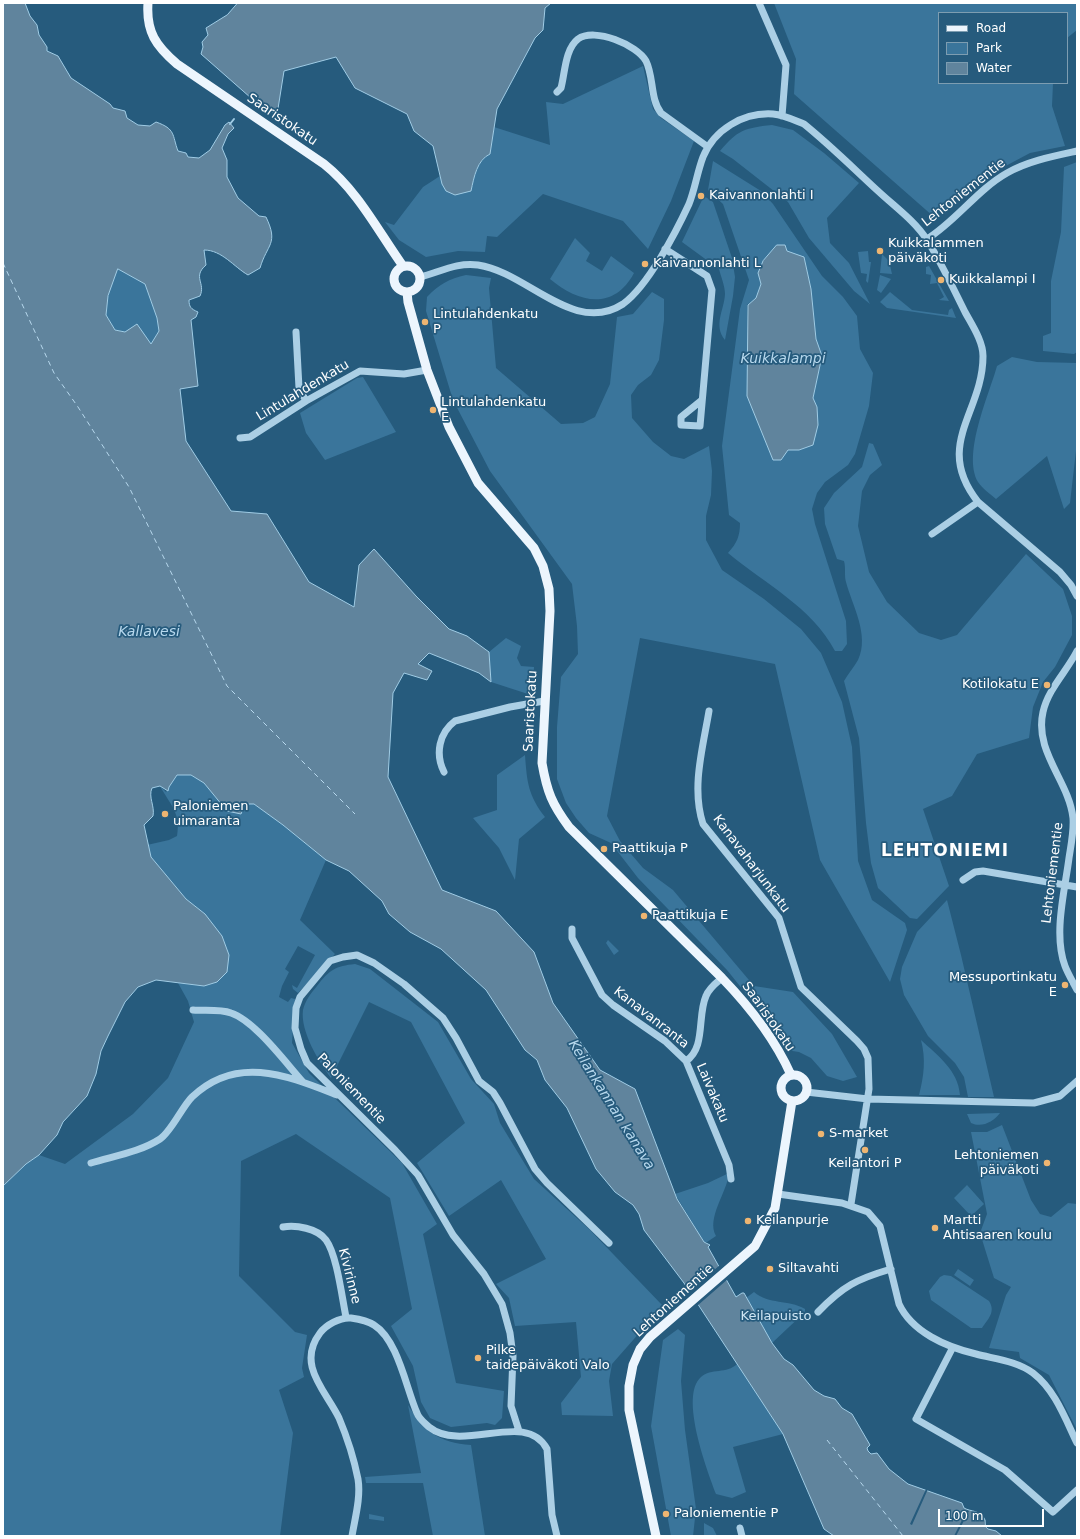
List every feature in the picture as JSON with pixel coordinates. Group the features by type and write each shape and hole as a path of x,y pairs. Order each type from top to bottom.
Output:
{"main road":[{"name":"Saaristokatu","path":"148,3 147,14 150,30 158,47 177,64 340,176 359,200 403,266"},
{"path":"403,266 414,268 420,277 420,281 415,289 407,292 399,290 394,279 396,271 403,266"},
{"name":"Saaristokatu","path":"407,292 408,302 427,370 449,427 478,484 534,548 544,566 549,589 550,611 544,701 542,763 544,780 553,805 569,827 745,1002 771,1041 791,1075"},
{"path":"791,1075 798,1076 804,1081 806,1092 799,1100 792,1101 786,1098 780,1089 784,1079 791,1075"},
{"name":"Lehtoniementie","path":"656,1536 629,1410 629,1386 633,1365 640,1349 650,1337 755,1246 774,1214 792,1101"}],"street":[{"path":"760,3 786,65 782,116"},
{"path":"557,92 561,88 571,48 579,39 597,35 612,39 641,54 649,68 656,105 661,113 708,147"},
{"path":"420,277 450,267 478,265 505,272 567,308 586,313 613,309 634,294 665,249 689,203 708,147 718,134 731,124 747,117 772,114 804,124 819,136 896,207 927,239"},
{"name":"Lehtoniementie","path":"1077,151 1020,167 1006,174 946,226 927,239 972,325 984,355 980,377 960,440 959,448 962,478 968,490 978,502 1060,572 1071,585 1077,596"},
{"path":"665,249 707,276 712,290 702,400"},
{"path":"296,332 299,388 306,401"},
{"name":"Lintulahdenkatu","path":"240,438 250,437 306,401 360,371 404,374 427,370"},
{"path":"932,534 978,502"},
{"name":"Lehtoniementie","path":"1076,653 1048,698 1043,712 1042,729 1044,745 1064,790 1073,817 1059,934 1064,966 1077,990"},
{"path":"444,772 440,763 439,751 442,735 447,726 455,721 510,707 544,701"},
{"name":"Kanavaharjunkatu","path":"709,711 697,789 698,808 703,824 779,918 801,987 864,1049 868,1058 870,1070 868,1099 851,1204"},
{"path":"963,880 974,872 983,871 1077,887"},
{"name":"Kanavanranta","path":"572,929 572,938 602,995 665,1042 686,1061"},
{"name":"Paloniementie","path":"519,1431 511,1406 513,1356 510,1333 502,1304 484,1274 453,1235 418,1175 395,1150 307,1063 301,1049 296,1028 296,1008 300,997 306,988 330,961 343,956 357,954 374,963 404,984 442,1018 456,1038 479,1081 492,1092 500,1103 535,1169 547,1183 609,1243"},
{"name":"Laivakatu","path":"722,978 710,989 705,998 696,1049 692,1057 686,1061 729,1165 731,1179"},
{"path":"194,1010 230,1012 240,1018 256,1031 303,1082"},
{"path":"91,1163 129,1152 162,1138 192,1098 213,1082 240,1072 264,1072 303,1082 339,1096"},
{"path":"806,1092 868,1099 1034,1103 1060,1096 1077,1081"},
{"path":"778,1194 851,1204 868,1212 880,1226 899,1304 904,1314 921,1330 953,1348 1013,1362 1032,1372 1050,1388 1077,1443"},
{"name":"Kivirinne","path":"283,1227 294,1225 313,1231 325,1239 332,1251 346,1317"},
{"path":"818,1312 830,1299 853,1282 867,1275 891,1269"},
{"path":"352,1536 359,1492 358,1478 339,1419 314,1378 311,1359 314,1345 319,1333 329,1324 346,1317 358,1319 374,1325 390,1340 418,1416 432,1429 442,1434 456,1437 519,1431 533,1435 542,1441 547,1449 552,1514 557,1536"},
{"path":"953,1348 916,1418 1005,1470 1053,1512 1077,1490"},
{"path":"740,1528 742,1536"}],"green space":[{"path":"774,3 1077,3 1077,30 1068,37 1068,12 938,12 938,84 1053,84 1052,106 1065,146 1030,153 983,178 934,217 794,94 796,59"},
{"path":"643,66 653,109 661,118 694,141 671,201 648,249 623,221 543,194 497,237 487,236 485,252 458,251 426,257 399,240 385,222 394,225 423,187 440,176 442,184 471,191 479,165 482,160 490,154 494,127 550,145 546,102 563,104"},
{"path":"772,125 793,130 824,153 859,183 827,218 830,243 849,263 870,304 854,291 809,238 788,202 733,159 720,151 732,138 742,131 755,127"},
{"path":"713,161 761,191 773,204 822,276 843,297 857,316 860,349 873,373 869,406 855,454 848,465 825,482 817,493 812,509 815,524 846,621 847,644 842,651 835,651 814,621 801,609 728,553 734,546 737,539 740,523 729,515 722,446 740,309 749,280 723,204 708,190","holes":["804,257 811,289 816,339 822,356 813,398 817,407 813,445 799,450 787,450 754,412 747,396 747,305 756,298 761,284"]},
{"path":"1077,162 1077,352 1074,354 1043,351 1043,336 1051,333 1051,281 1061,232 1064,167"},
{"path":"704,196 713,202 732,258 735,277 725,340 719,323 725,294 719,269 682,242"},
{"path":"575,238 590,253 586,261 602,271 611,256 634,273 626,285 616,293 606,298 595,299 584,298 572,294 550,279"},
{"path":"868,251 869,262 871,262 868,283 866,281 867,274 861,273 858,252"},
{"path":"882,254 889,261 892,274 880,273"},
{"path":"929,266 949,301 939,300 944,297 937,283 930,284 931,275 926,274 926,267"},
{"path":"118,269 145,284 157,318 159,331 151,344 125,332 115,330 106,315 108,296"},
{"path":"466,275 491,278 489,288 496,368 561,424 583,423 595,417 610,384 617,317 633,314 652,292 664,299 664,320 659,360 651,375 638,385 631,395 632,418 653,442 671,456 684,459 709,446 712,471 711,495 706,516 706,540 722,570 764,599 801,629 821,653 842,702 852,747 858,861 872,900 905,923 907,930 890,982 820,860 775,664 640,638 607,816 620,841 643,868 673,890 754,986 793,992 832,1034 857,1077 843,1081 827,1076 811,1058 799,1052 786,1050 764,1016 727,970 638,878 611,843 589,833 566,803 557,779 557,727 561,677 578,654 577,626 572,584 490,471 453,400 426,311 427,297 445,283 454,278"},
{"path":"880,275 891,279 881,293 877,290"},
{"path":"890,292 912,310 948,315 949,310 952,308 956,318 887,308 880,302"},
{"path":"1012,357 1037,362 1077,363 1077,442 1070,503 1064,509 1047,456 996,499 978,482 974,470 973,456 978,424 997,366"},
{"path":"363,377 396,432 325,460 306,433 300,413 357,378"},
{"path":"869,443 873,444 882,465 870,475 862,491 858,526 869,572 887,602 919,633 941,640 957,635 1026,554 1063,589 1072,616 1072,635 1055,667 1043,682 1033,707 1029,738 977,754 952,796 923,809 949,886 917,919 910,918 878,888 871,863 859,738 844,681 858,660 862,640 861,630 845,580 844,561 837,559 825,524 824,508 834,493 862,467"},
{"path":"506,638 521,646 517,658 521,666 534,667 533,683 528,694 491,682 489,652"},
{"path":"525,755 529,788 535,802 545,817 519,839 515,880 499,848 473,818 497,810 497,775"},
{"path":"177,775 191,775 204,783 227,811 245,804 254,804 283,825 326,860 300,920 335,954 298,993 293,989 292,985 297,988 315,955 298,946 285,969 289,972 282,986 279,997 288,1002 291,998 295,999 292,1043 309,1073 402,1163 437,1224 423,1234 456,1383 504,1391 502,1418 495,1425 487,1423 451,1427 430,1418 421,1402 413,1366 391,1326 412,1309 390,1198 296,1134 241,1161 239,1276 295,1332 307,1335 302,1368 304,1377 279,1390 293,1433 280,1536 3,1536 3,1186 26,1164 39,1155 65,1164 133,1114 168,1078 194,1022 188,1001 178,983 204,986 217,982 205,914 186,899 151,857 147,845 169,840 177,836 178,828 174,809 160,786 166,792"},
{"path":"947,900 994,1097 968,1097 964,1077 955,1063 928,1036 904,995 900,979 902,967 917,932"},
{"path":"608,940 619,951 614,955 606,943"},
{"path":"355,964 370,969 438,1022 471,1079 494,1104 500,1123 534,1179 590,1230 663,1306 612,1364 609,1381 613,1416 562,1415 561,1403 581,1377 576,1322 515,1326 509,1298 496,1284 546,1259 501,1180 449,1216 417,1163 465,1123 411,1022 369,1002 331,1078 321,1064 311,1046 304,1027 303,1010 305,1003 308,997 329,973 343,966"},
{"path":"921,1040 946,1064 951,1071 958,1086 960,1095 919,1095 924,1068 924,1054"},
{"path":"1000,1113 991,1121 979,1125 971,1123 967,1114"},
{"path":"1002,1125 1031,1200 1040,1214 1051,1217 1068,1203 1077,1204 1077,1430 1049,1375 1020,1358 1019,1352 989,1348 1006,1295 1011,1287 994,1278 980,1233 987,1214 971,1132 987,1132"},
{"path":"729,1173 715,1213 714,1229 716,1236 707,1242 704,1242 675,1194 708,1183"},
{"path":"967,1185 984,1204 971,1216 954,1198"},
{"path":"958,1269 974,1280 970,1286 954,1275"},
{"path":"944,1275 951,1276 989,1301 992,1309 989,1318 982,1328 971,1328 931,1300 929,1291 940,1277"},
{"name":"Keilapuisto","path":"754,1292 766,1299 799,1306 805,1309 805,1312 772,1343 746,1298"},
{"path":"678,1329 685,1335 681,1381 685,1430 696,1509 693,1536 671,1536 651,1426 663,1340"},
{"path":"737,1364 783,1434 733,1447 746,1492 732,1498 716,1494 701,1451 694,1416 693,1400 695,1386 701,1377 705,1374 729,1369"},
{"path":"408,1405 420,1422 434,1434 450,1442 471,1445 485,1536 433,1536 423,1483 366,1483 365,1477 421,1473"},
{"path":"369,1514 384,1517 384,1521 369,1519"},
{"path":"704,1523 713,1528 717,1536 704,1536"}],"water":[{"name":"Kallavesi","path":"3,3 25,3 30,16 37,25 39,35 47,47 47,51 58,56 71,78 110,104 113,108 125,111 127,118 138,125 150,126 156,122 167,127 172,133 178,151 186,153 188,157 199,158 210,150 225,125 229,122 234,128 228,134 222,148 227,160 227,177 238,198 259,216 266,217 272,233 272,239 260,268 248,275 222,256 204,250 206,265 200,273 202,287 200,296 189,300 191,308 198,312 196,317 191,320 198,386 180,389 186,441 231,511 267,514 309,582 354,607 359,565 374,549 416,596 449,629 467,636 489,652 491,682 479,673 429,653 418,664 432,671 427,680 404,673 393,693 388,777 442,890 496,911 534,952 553,1003 600,1070 635,1089 677,1199 704,1242 710,1245 708,1247 736,1297 744,1293 772,1343 784,1359 793,1365 814,1390 824,1396 835,1399 842,1408 852,1414 870,1445 867,1448 868,1451 871,1454 877,1453 889,1469 908,1484 962,1503 964,1508 981,1514 985,1520 987,1528 996,1531 1002,1536 834,1536 824,1529 783,1434 684,1283 644,1230 639,1214 633,1205 615,1192 596,1169 567,1108 545,1080 537,1060 525,1050 486,990 441,949 410,932 389,914 382,901 349,871 326,860 283,825 254,804 245,804 241,814 227,811 204,783 191,775 177,775 168,791 160,786 152,788 151,795 153,816 144,825 151,857 186,899 205,914 222,936 229,955 227,972 217,982 204,986 156,980 138,987 125,1002 108,1036 101,1051 96,1074 87,1096 63,1122 57,1135 39,1155 26,1164 3,1186","holes":["118,269 145,284 157,318 159,331 151,344 137,324 125,332 115,330 106,315 108,296"]},
{"path":"238,3 551,3 545,8 543,30 535,38 497,109 490,154 482,160 479,165 471,191 455,195 446,191 442,184 433,146 414,131 407,114 355,88 336,57 284,71 277,115 251,98 201,54 203,47 202,42 208,35 206,28 227,15"},
{"name":"Kuikkalampi","path":"777,245 785,245 787,251 804,257 811,289 816,339 822,356 813,398 817,407 818,425 813,445 799,450 788,450 781,460 773,460 747,396 748,305 756,298 761,284 758,273 763,261"}],"pier":[{"path":"720,1265 728,1279 697,1306 688,1292"},
{"path":"926,1489 928,1489 912,1525 910,1524"},
{"path":"967,1510 969,1511 956,1536 954,1536"}],"waterway":[{"path":"248,102 251,98"},
{"path":"230,124 234,119"}],"ferry route":[{"path":"3,263 54,373 78,407 129,487 227,686 355,814"},
{"path":"827,1440 903,1536"}],"place":[{"name":"Kaivannonlahti I","path":"701,196"},
{"name":"Kuikkalammen päiväkoti","path":"880,251"},
{"name":"Kaivannonlahti L","path":"645,264"},
{"name":"Kuikkalampi I","path":"941,280"},
{"name":"Lintulahdenkatu P","path":"425,322"},
{"name":"Lintulahdenkatu E","path":"433,410"},
{"name":"Kotilokatu E","path":"1047,685"},
{"name":"Paloniemen uimaranta","path":"165,814"},
{"name":"Paattikuja P","path":"604,849"},
{"name":"Paattikuja E","path":"644,916"},
{"name":"Messuportinkatu E","path":"1065,985"},
{"name":"S-market","path":"821,1134"},
{"name":"Keilantori P","path":"865,1150"},
{"name":"Lehtoniemen päiväkoti","path":"1047,1163"},
{"name":"Keilanpurje","path":"748,1221"},
{"name":"Martti Ahtisaaren koulu","path":"935,1228"},
{"name":"Siltavahti","path":"770,1269"},
{"name":"Pilke taidepäiväkoti Valo","path":"478,1358"},
{"name":"Paloniementie P","path":"666,1514"}],"district":[{"name":"LEHTONIEMI","path":"945,852"}],"water label":[{"name":"Keilankannan kanava","path":"611,1105"}]}
